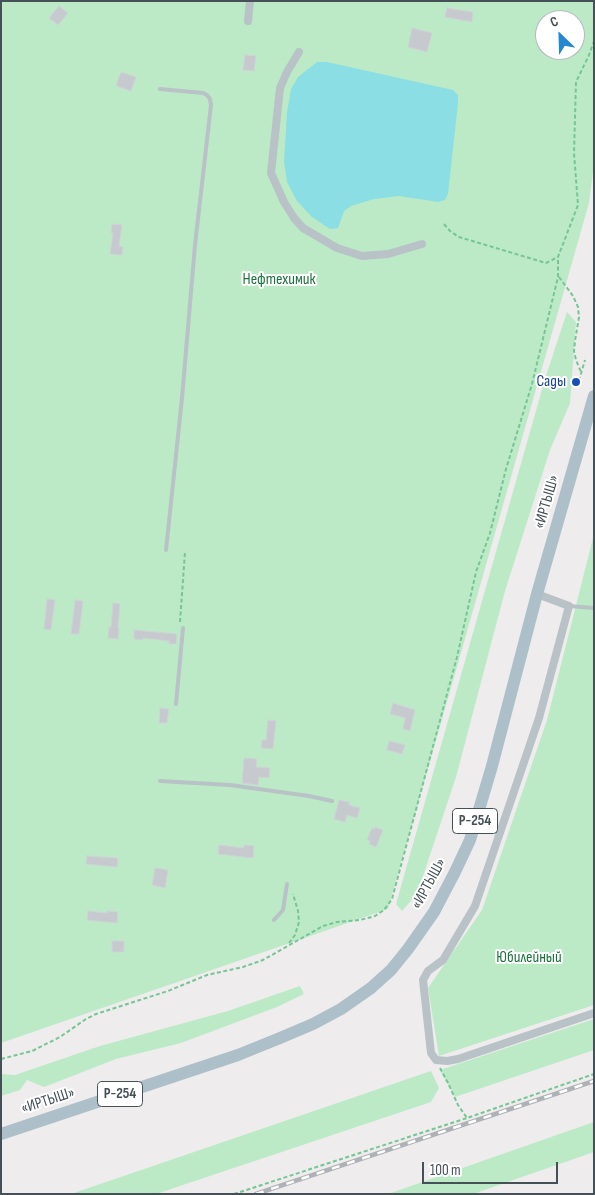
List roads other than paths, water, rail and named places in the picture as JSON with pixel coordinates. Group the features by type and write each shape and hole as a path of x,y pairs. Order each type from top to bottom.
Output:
{"main road":[{"name":"«ИРТЫШ»","path":"1,1134 238,1055 313,1024 342,1009 371,988 391,970 408,949 434,912 470,840 492,766 537,594 594,396"}],"street":[{"path":"248,21 250,1"},
{"path":"300,52 287,72 280,88 272,173 284,202 294,218 303,228 338,248 362,256 388,254 422,244"},
{"path":"537,594 569,606 540,718 475,906 443,960 428,971 423,980 431,1052 436,1060 458,1059 594,1013"}],"lane":[{"path":"160,89 207,95 211,105 195,245 182,398 166,550"},
{"path":"569,606 594,608"},
{"path":"176,704 181,628"},
{"path":"160,781 230,785 332,801"},
{"path":"274,920 283,910 286,884"}],"water":[{"path":"317,62 327,62 453,90 458,95 448,194 445,200 438,202 399,196 374,199 351,206 344,211 338,228 330,229 312,217 297,201 287,182 284,162 287,112 291,89 298,77"}],"railway":[{"path":"256,1194 594,1081"}],"place":[{"name":"Сады","path":"576,382"}],"park label":[{"name":"Нефтехимик","path":"279,280"},
{"name":"Юбилейный","path":"529,958"}]}
